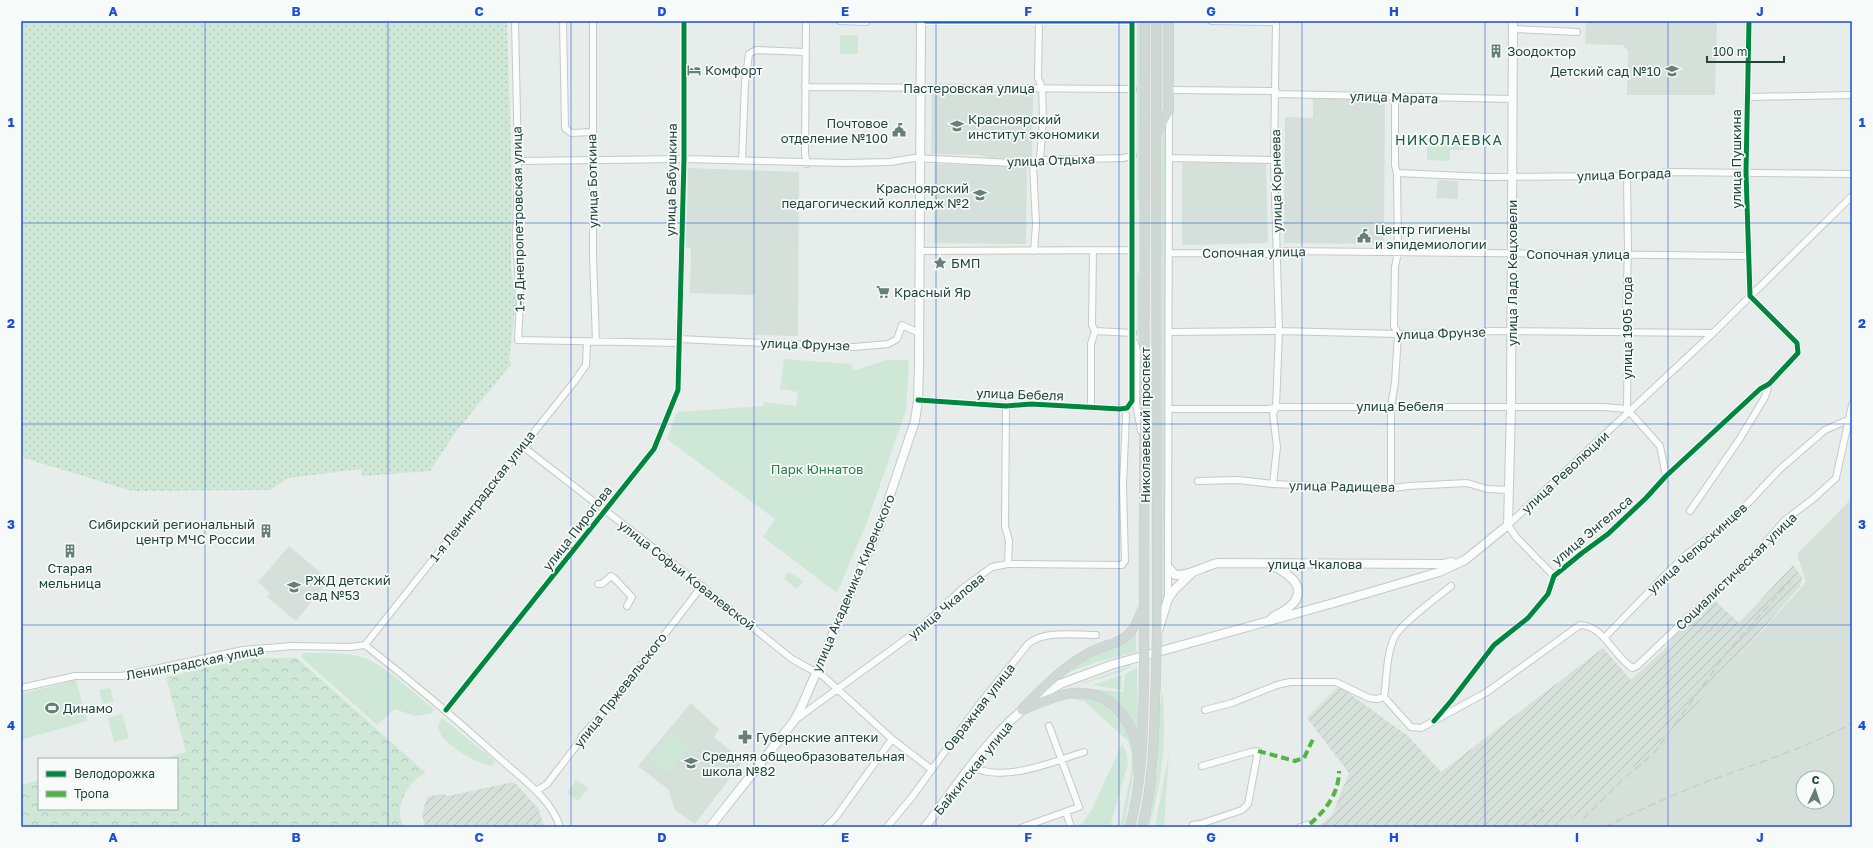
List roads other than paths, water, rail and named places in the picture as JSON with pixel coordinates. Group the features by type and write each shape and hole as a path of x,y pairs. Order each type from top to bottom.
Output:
{"main road":[{"name":"улица Академика Киренского","path":"710,827 794,721 880,525 915,421 918,400 920,333 921,21"},
{"name":"Николаевский проспект","path":"1130,827 1136,798 1144,737 1146,226 1145,21"},
{"name":"Николаевский проспект","path":"1142,827 1149,799 1153,770 1157,635 1156,21"},
{"path":"1155,135 1169,110 1169,21"},
{"name":"улица Ладо Кецховели","path":"1508,525 1511,408 1513,25"},
{"name":"улица Революции","path":"1211,638 1439,572 1465,560 1508,525"},
{"name":"улица Чкалова","path":"1170,569 1175,575 1180,576 1207,565 1218,564 1444,564 1465,560"},
{"path":"1261,624 1290,606 1295,601 1298,592 1294,580 1287,572 1269,564"},
{"path":"1157,635 1168,600 1175,589 1194,571"},
{"path":"1022,710 1055,675 1086,655 1110,646 1128,635 1139,619 1145,604"},
{"name":"Байкитская улица","path":"926,827 1004,726 1041,695 1079,676 1129,659 1211,638"},
{"path":"1022,710 1071,693 1087,692 1105,698 1128,722 1135,737 1139,776"}],"street":[{"name":"1-я Днепропетровская улица","path":"515,21 518,162 516,239 520,302 518,340 596,342"},
{"path":"563,21 565,128 571,133 592,132"},
{"name":"улица Боткина","path":"593,21 592,256 596,342"},
{"name":"улица Бабушкина","path":"679,341 684,159 684,21"},
{"path":"806,21 805,154 807,164"},
{"path":"840,21 866,22"},
{"path":"926,21 1132,21 1133,333 1137,351 1136,404 1145,454"},
{"path":"1034,251 1036,225 1033,164 1040,160 1043,120 1042,88 1038,78 1039,21"},
{"path":"1212,21 1276,21"},
{"name":"улица Корнеева","path":"1273,484 1278,447 1273,414 1276,407 1278,331 1274,160 1276,21"},
{"name":"улица Пушкина","path":"1750,21 1746,172 1750,296"},
{"path":"1513,25 1577,32"},
{"path":"742,161 745,83 749,54 756,50 805,52"},
{"name":"Пастеровская улица","path":"805,87 1133,89"},
{"path":"1170,90 1276,93"},
{"name":"улица Марата","path":"1276,93 1512,99"},
{"path":"1747,97 1852,96"},
{"path":"1392,488 1391,406 1396,382 1398,334 1394,326 1395,267 1398,252 1397,173 1395,165 1395,97"},
{"path":"1168,600 1170,569 1169,110"},
{"name":"улица Отдыха","path":"1040,160 1124,158 1133,155"},
{"path":"1169,158 1274,160"},
{"path":"518,162 593,159 684,159 807,164 921,159"},
{"name":"улица Отдыха","path":"921,159 1033,164"},
{"name":"улица Бограда","path":"1397,173 1463,176 1627,176 1670,172 1852,174"},
{"name":"улица 1905 года","path":"1627,176 1628,254 1626,316 1628,332 1629,410"},
{"name":"улица Революции","path":"1508,525 1713,332 1852,196"},
{"path":"1133,204 1146,226"},
{"path":"1091,408 1091,344 1095,331 1092,325 1093,250"},
{"path":"920,251 1132,250"},
{"name":"Сопочная улица","path":"1169,253 1277,254 1285,251 1748,256"},
{"name":"улица Энгельса","path":"1434,721 1494,645 1528,618 1548,594 1554,576 1608,534 1646,498 1666,476 1760,389 1769,384 1798,353 1797,343 1750,296"},
{"name":"улица Фрунзе","path":"596,342 679,341 854,347 888,344 897,339 902,325 920,333"},
{"path":"1095,331 1133,333"},
{"name":"улица Фрунзе","path":"1169,332 1278,331 1398,334 1511,332 1713,332"},
{"name":"улица Бебеля","path":"918,400 1006,406 1031,404 1091,408 1126,408 1132,401 1133,333"},
{"name":"улица Пирогова","path":"446,710 654,449 678,390 679,341"},
{"name":"1-я Ленинградская улица","path":"365,645 586,365 587,342"},
{"name":"улица Энгельса","path":"1690,511 1739,440 1765,397 1769,384"},
{"path":"1850,418 1852,405"},
{"path":"1006,406 1005,526 1009,541 1008,564"},
{"name":"улица Бебеля","path":"1170,409 1269,410 1276,407 1391,406 1511,408 1604,407 1629,410"},
{"path":"1629,410 1660,446 1666,476"},
{"name":"улица Чкалова","path":"794,721 916,631 962,589 992,567 1008,564 1120,566 1125,562 1123,485 1126,415"},
{"name":"Социалистическая улица","path":"1604,638 1625,663 1632,668 1637,666 1759,550 1785,520 1813,499 1836,478 1850,418"},
{"name":"улица Челюскинцев","path":"1604,638 1669,570 1733,519 1780,468 1825,430 1850,418"},
{"name":"улица Софьи Ковалевской","path":"522,446 702,586 792,659 816,672"},
{"name":"улица Радищева","path":"1198,481 1238,480 1273,484 1388,489 1467,483 1487,489 1509,490"},
{"path":"1508,525 1516,537 1554,576"},
{"path":"598,584 602,584 611,576 614,578 632,597 627,606"},
{"name":"улица Пржевальского","path":"536,790 547,784 580,741 582,736 611,704 702,586"},
{"path":"1451,586 1407,623 1394,637 1390,649 1384,697 1409,725 1414,728 1421,728 1487,692 1580,625 1593,627 1604,638"},
{"name":"Овражная улица","path":"887,827 975,710 986,699 1028,644 1034,639 1044,636 1096,635"},
{"path":"365,645 446,710 536,790 549,806 560,827"},
{"name":"Ленинградская улица","path":"21,688 75,676 122,676 243,650 294,646 350,647 365,645"},
{"path":"816,672 892,740 931,770"},
{"path":"1205,710 1232,703 1277,685 1290,682 1336,682 1370,698 1377,699 1384,697"},
{"path":"1023,827 1079,807 1050,726"},
{"path":"826,827 836,817 892,740"},
{"path":"1193,825 1242,810 1248,804 1258,751 1202,766"},
{"path":"972,767 980,771 1007,772 1029,770 1084,752"},
{"path":"1066,812 1071,827"},
{"path":"1300,827 1310,824"}],"railway":[{"path":"1583,819 1622,780 1654,753 1725,655 1790,581"},
{"path":"1605,827 1714,779 1801,747 1852,723"},
{"path":"1521,827 1544,810"}],"place":[{"name":"Зоодоктор","path":"1496,51"},
{"name":"Комфорт","path":"694,70"},
{"name":"Детский сад №10","path":"1672,71"},
{"name":"Красноярский институт экономики","path":"957,126"},
{"name":"Почтовое отделение №100","path":"899,130"},
{"name":"Красноярский педагогический колледж №2","path":"980,195"},
{"name":"Центр гигиены и эпидемиологии","path":"1364,236"},
{"name":"БМП","path":"940,263"},
{"name":"Красный Яр","path":"883,292"},
{"name":"Сибирский региональный центр МЧС России","path":"266,531"},
{"name":"Старая мельница","path":"70,551"},
{"name":"РЖД детский сад №53","path":"294,587"},
{"name":"Динамо","path":"52,708"},
{"name":"Губернские аптеки","path":"745,737"},
{"name":"Средняя общеобразовательная школа №82","path":"691,763"}],"district":[{"name":"НИКОЛАЕВКА","path":"1449,140"}],"park label":[{"name":"Парк Юннатов","path":"817,469"}]}
